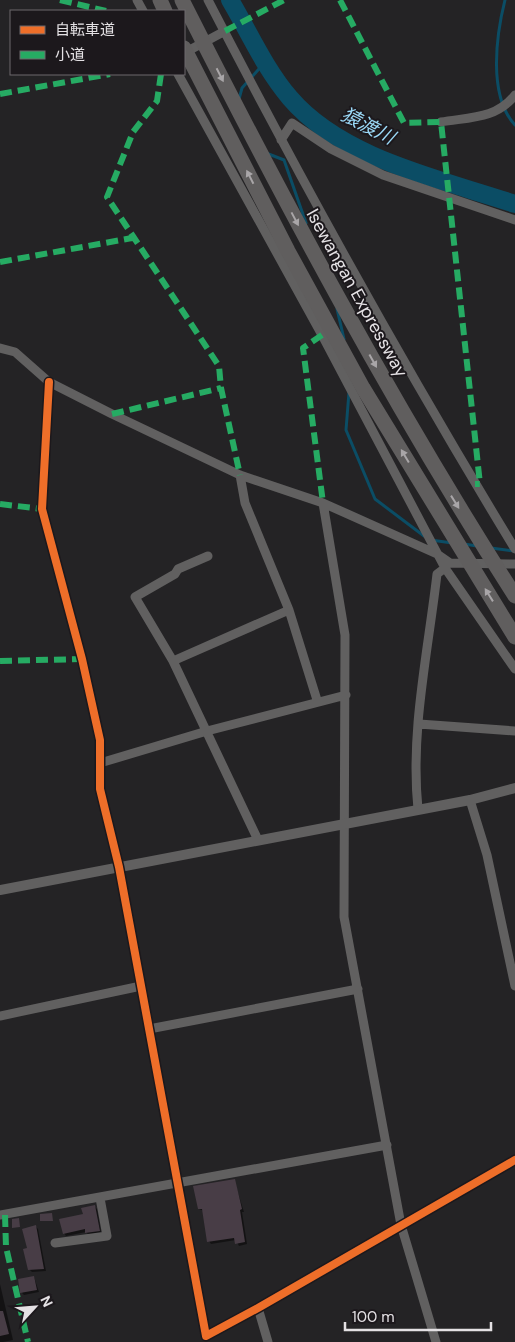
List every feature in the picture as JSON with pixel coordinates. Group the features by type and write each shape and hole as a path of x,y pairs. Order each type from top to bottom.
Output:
{"highway":[{"name":"Isewangan Expressway","path":"182,0 307,241 377,369 452,498 515,596"},
{"path":"185,50 288,251 363,388 515,636"}],"street":[{"path":"208,0 281,140 476,484 515,549"},
{"path":"185,52 225,32"},
{"path":"179,75 322,336 437,554 515,669"},
{"path":"441,122 494,113 506,107 515,95"},
{"path":"281,140 292,123 331,149 383,175 515,220"},
{"path":"0,348 16,352 50,382 240,475 322,503 437,554 450,563 515,564"},
{"path":"50,382 42,509 82,659 100,740 100,789 119,867 206,1336 515,1160"},
{"path":"240,475 245,503 289,610 318,700"},
{"path":"322,503 345,635 346,822 344,917 402,1225 436,1342"},
{"path":"208,556 178,569 175,574 135,597 173,661 258,840"},
{"path":"418,810 414,773 419,724 437,574 445,568"},
{"path":"173,661 289,610"},
{"path":"100,763 318,700 346,695"},
{"path":"419,724 515,730"},
{"path":"0,890 346,822 470,800 515,788"},
{"path":"470,800 487,855 515,986"},
{"path":"0,1016 141,986"},
{"path":"149,1029 358,989"},
{"path":"0,1215 387,1145"},
{"path":"55,1243 107,1236 100,1198"},
{"path":"258,1308 268,1342"}],"building":[{"path":"235,1179 242,1209 240,1210 245,1242 235,1244 234,1238 207,1242 202,1209 198,1209 193,1186"},
{"path":"95,1205 100,1231 85,1233 85,1229 63,1234 59,1219 83,1214 81,1208"},
{"path":"52,1213 53,1221 40,1221 40,1214"},
{"path":"19,1218 20,1227 12,1228 12,1219"},
{"path":"36,1225 44,1269 28,1270 23,1249 27,1248 22,1229"},
{"path":"34,1276 37,1290 20,1293 18,1279"},
{"path":"0,1311 3,1311 9,1334 0,1336"}],"waterway":[{"name":"猿渡川","path":"230,0 281,87 312,119 337,137 365,152 425,176 515,204"},
{"path":"505,0 499,31 496,65 501,98 506,113 515,125"},
{"path":"239,99 242,88 266,61"},
{"path":"266,153 284,160 306,223"},
{"path":"337,309 344,339"},
{"path":"349,392 346,430 375,499 424,536"},
{"path":"431,540 452,543"},
{"path":"464,544 477,546"},
{"path":"491,548 514,551"}],"marked path":[{"path":"60,0 102,10"},
{"path":"225,31 284,0"},
{"path":"340,0 404,123 441,122 480,484 475,484"},
{"path":"0,94 104,75"},
{"path":"161,75 157,101 133,132 107,197 219,366 221,388 240,475"},
{"path":"0,262 132,238"},
{"path":"322,335 303,348 323,503"},
{"path":"112,414 221,388"},
{"path":"0,504 42,509"},
{"path":"0,661 82,659"},
{"path":"5,1215 6,1247 28,1342"}],"cycle path":[{"path":"49,382 42,509 82,659 100,740 100,789 119,867 206,1336 515,1160"}]}
